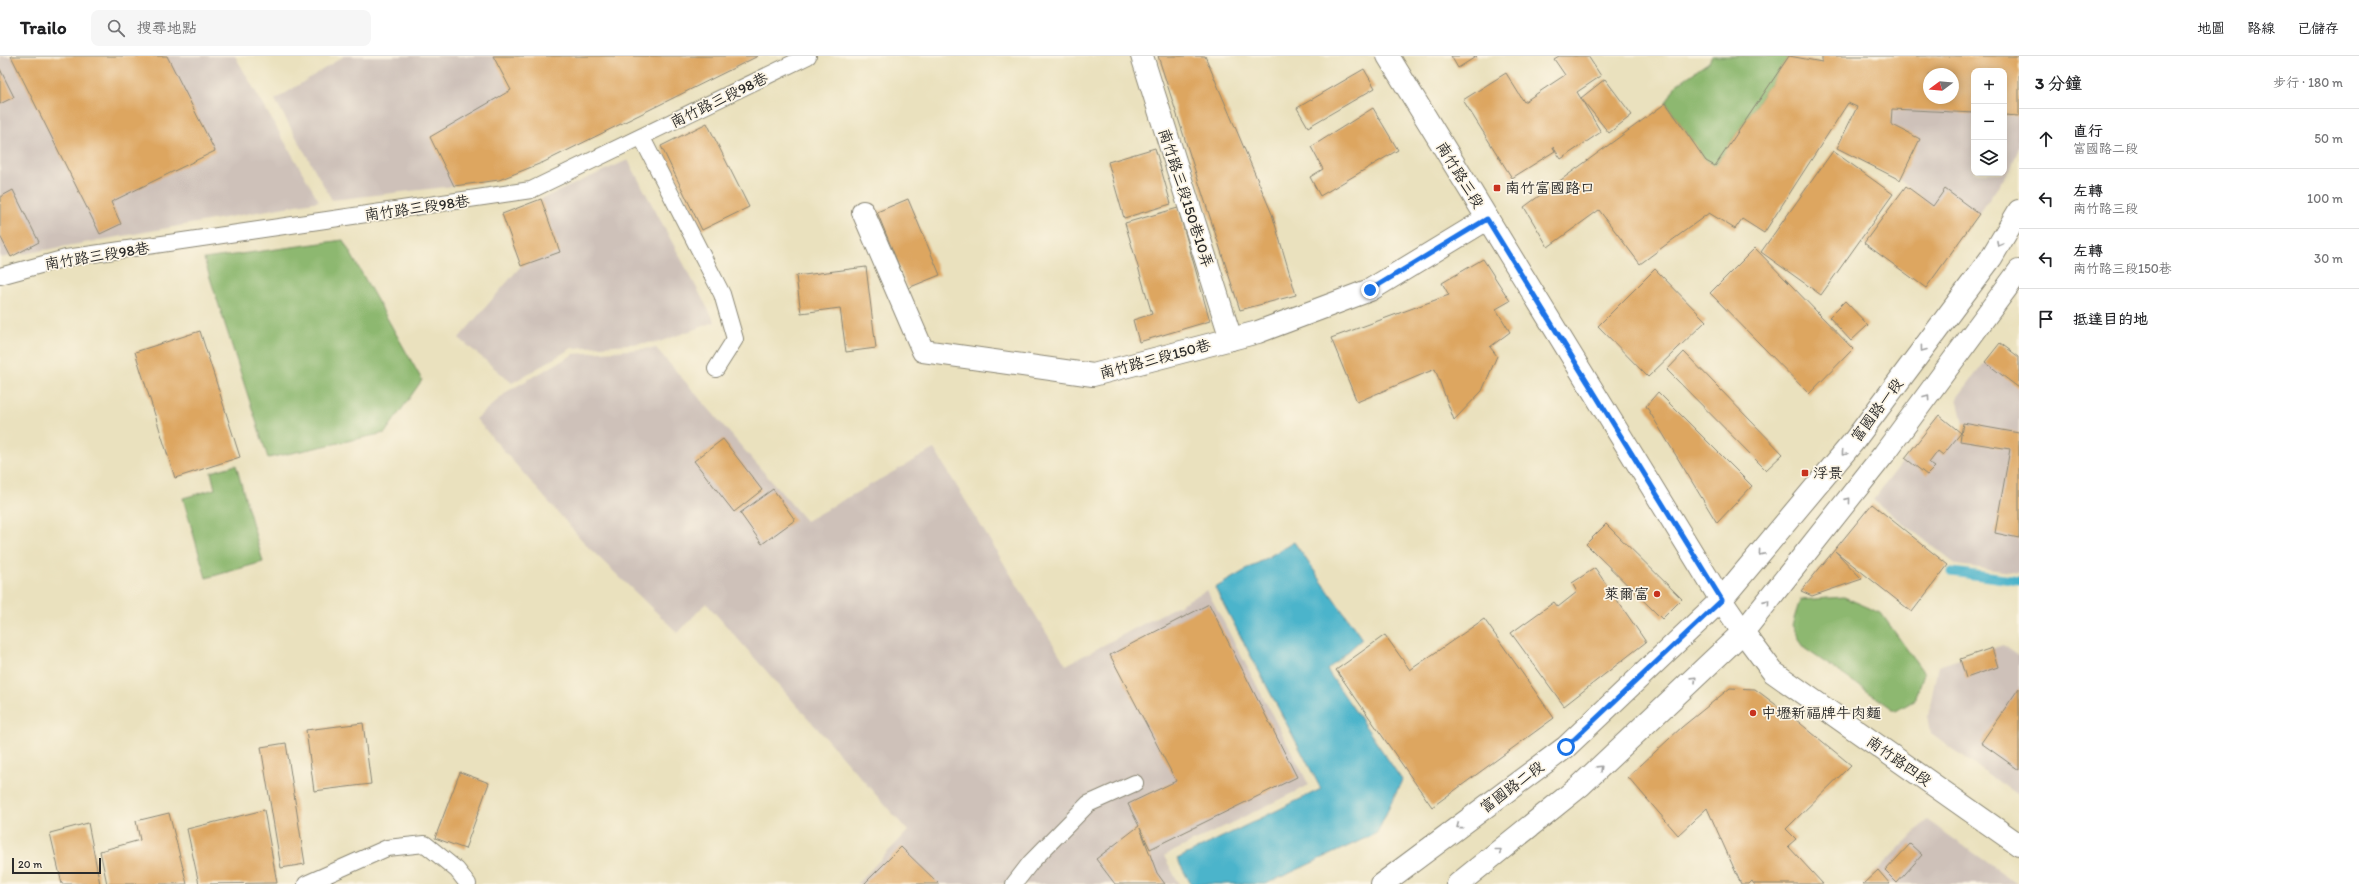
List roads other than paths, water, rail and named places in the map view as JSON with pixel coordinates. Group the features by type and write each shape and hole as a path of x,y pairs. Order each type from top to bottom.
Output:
{"street":[{"name":"南竹路三段150巷10弄","path":"1142,56 1231,339"},
{"name":"南竹路三段","path":"1388,56 1722,600"},
{"name":"富國路一段","path":"1722,600 1854,441 1991,258 2019,211"},
{"name":"南竹路三段150巷","path":"863,212 923,351 1092,375 1258,332 1370,290 1487,219"},
{"path":"1458,884 1580,786 1742,632 1884,454 2019,271"},
{"name":"南竹路四段","path":"1722,600 1742,632 1773,672 2019,845"},
{"name":"富國路二段","path":"1382,884 1566,747 1722,600"}],"lane":[{"name":"南竹路三段98巷","path":"0,276 66,258 531,190 642,138 808,56"},
{"path":"642,138 722,294 735,339 716,369"},
{"path":"1014,884 1031,862 1088,804 1135,783"},
{"path":"306,884 387,848 425,844 458,870 468,884"}],"water":[{"path":"1294,542 1362,639 1327,670 1402,780 1377,833 1266,884 1191,884 1177,859 1321,789 1215,588"}],"waterway":[{"path":"1952,572 2019,581"}],"place":[{"name":"南竹富國路口","path":"1497,188"},
{"name":"浮景","path":"1805,473"},
{"name":"萊爾富","path":"1657,594"},
{"name":"中壢新福牌牛肉麵","path":"1753,713"}]}
